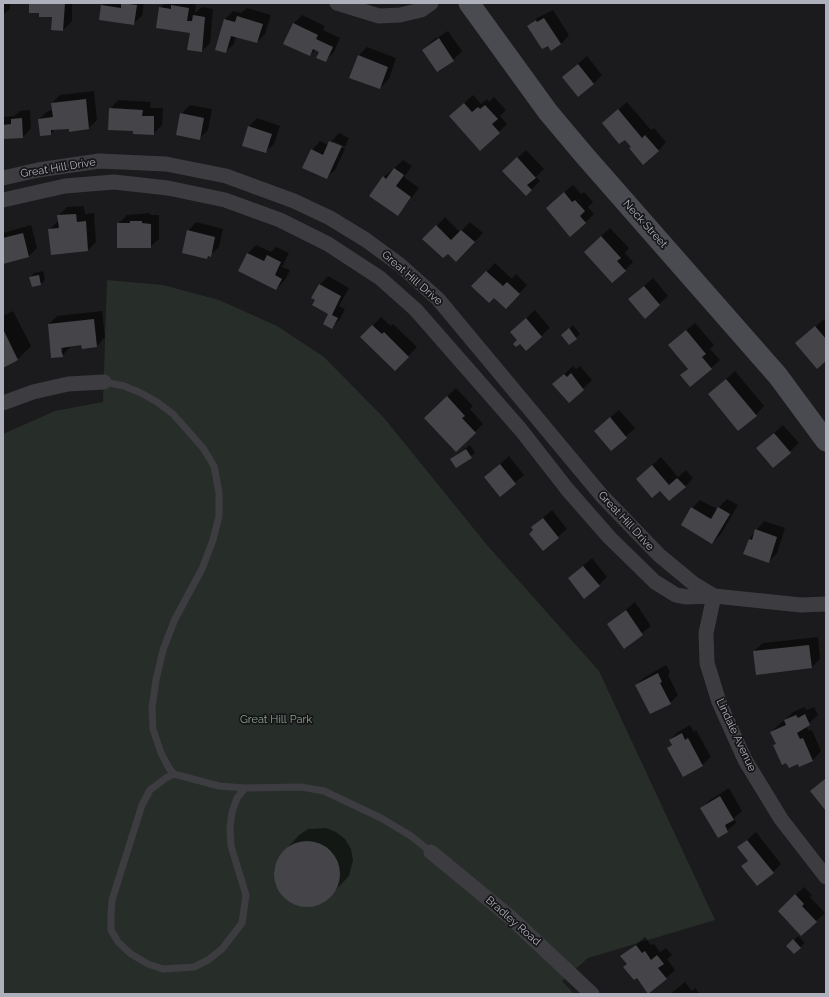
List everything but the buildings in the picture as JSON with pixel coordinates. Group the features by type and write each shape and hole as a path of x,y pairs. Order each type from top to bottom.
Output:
{"street":[{"path":"337,3 379,16 400,15 421,10 431,3"},
{"name":"Neck Street","path":"469,3 548,112 778,376 826,441"},
{"name":"Great Hill Drive","path":"3,178 38,170 100,161 166,164 226,176 294,201 330,218 366,240 400,265 438,299 602,496 659,555 694,584 714,596"},
{"name":"Great Hill Drive","path":"3,200 65,186 114,182 168,188 225,200 280,220 328,244 380,278 416,310 516,424 588,513 655,582 676,595 698,597 714,596 802,605 826,604"},
{"path":"3,403 33,392 68,384 104,382"},
{"name":"Lindale Avenue","path":"714,596 706,633 707,663 719,702 745,760 782,819 826,877"},
{"name":"Bradley Road","path":"431,852 510,918 592,994"}],"lane":[{"path":"104,382 124,386 141,393 157,402 173,414 203,448 214,466 219,493 219,516 214,540 202,569 175,619 163,650 156,680 152,707 153,729 161,753 174,774 207,784 245,788 301,787 324,791 381,818 411,836 431,852"},
{"path":"174,774 150,790 142,805 112,900 110,914 111,930 118,942 136,957 148,964 163,969 194,967 208,960 222,949 242,923 246,895 231,846 230,828 232,812 237,798 245,788"}],"green space":[{"name":"Great Hill Park","path":"107,280 163,285 219,300 277,326 324,357 384,418 487,545 599,671 715,920 588,958 562,981 574,994 3,994 3,434 55,411 103,402"}]}
